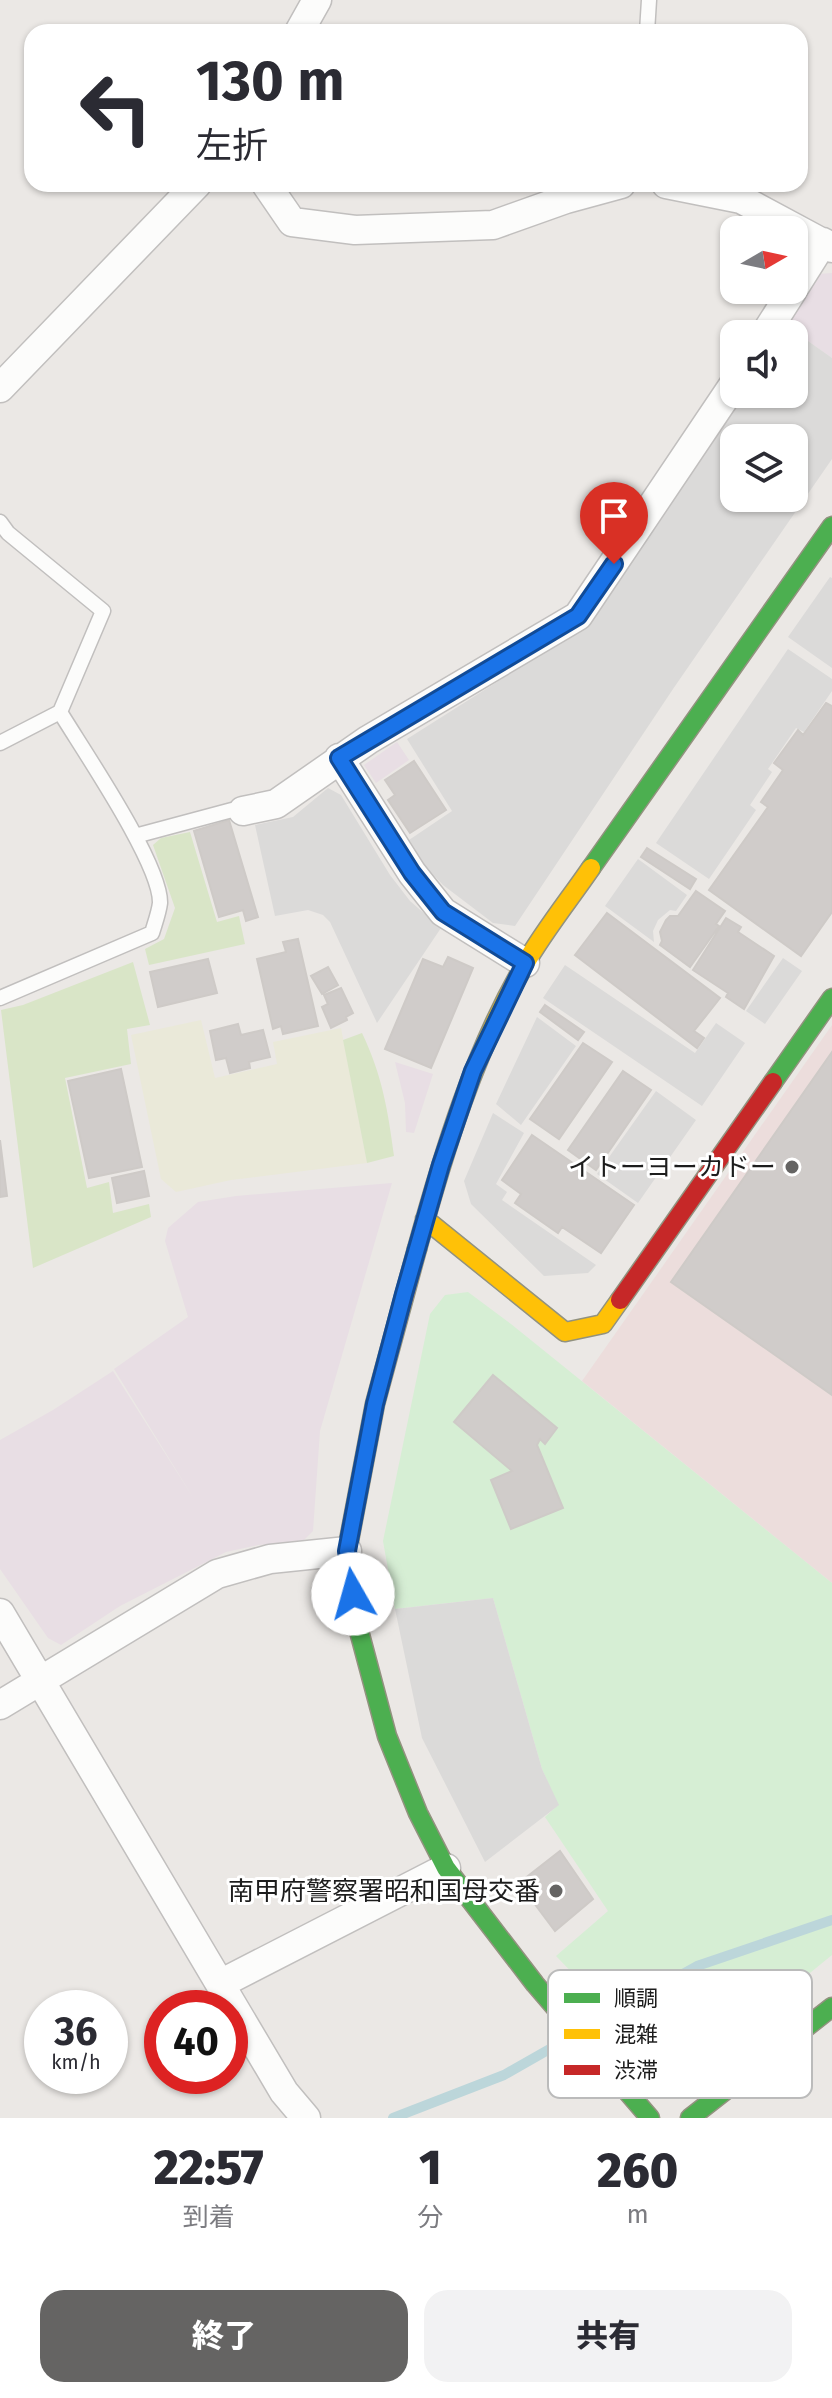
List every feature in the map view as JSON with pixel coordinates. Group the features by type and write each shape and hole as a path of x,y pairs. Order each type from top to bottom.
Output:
{"street":[{"path":"302,24 312,2"},
{"path":"0,388 189,192"},
{"path":"271,192 292,222 355,230 493,225 592,192"},
{"path":"706,192 741,199 828,245 808,270"},
{"path":"243,811 276,804 339,758 578,616 720,405"},
{"path":"548,1999 446,1868 418,1813 387,1736 355,1616 347,1551 375,1404 441,1165 473,1071 525,963 832,526"},
{"path":"339,758 412,873 443,912 525,963"},
{"path":"425,1219 565,1332 603,1324 832,998"},
{"path":"0,1705 217,1574 270,1559 347,1551"},
{"path":"0,1613 284,2092 306,2118"},
{"path":"220,1984 446,1868"},
{"path":"812,2023 832,2007"},
{"path":"633,2098 650,2118"},
{"path":"690,2118 716,2098"}],"lane":[{"path":"648,24 649,0"},
{"path":"0,522 8,533 103,611 60,712 0,743"},
{"path":"0,998 152,933 160,901 135,836 60,712"},
{"path":"135,836 232,810 243,811"}],"shaded area":[{"path":"832,273 832,358 808,341 808,320 787,320 798,304 808,304 808,289 818,274"},
{"path":"808,341 832,358 832,459 808,494 808,424 720,424 720,512 795,512 515,926 493,923 443,885 424,865 409,840 452,811 407,739 584,627 729,408 808,408"},
{"path":"832,578 832,668 788,637"},
{"path":"788,649 832,679 832,691 804,732 796,728 768,769 772,772 750,805 756,810 709,879 656,843"},
{"path":"397,742 409,760 376,783 364,765"},
{"path":"328,788 341,795 390,875 410,901 441,928 377,1023 330,922 323,915 308,910 275,916 255,825 293,817"},
{"path":"638,859 687,895 676,911 670,910 658,920 653,931 654,942 605,906"},
{"path":"783,958 802,971 765,1024 746,1011"},
{"path":"565,965 695,1053 716,1023 745,1043 702,1106 543,998"},
{"path":"537,1017 576,1046 521,1125 496,1104"},
{"path":"201,1020 215,1078 277,1064 273,1042 341,1028 367,1163 231,1180 176,1192 161,1179 131,1035"},
{"path":"832,1025 832,1583 582,1381"},
{"path":"395,1062 433,1074 414,1133 406,1132 405,1103"},
{"path":"656,1091 696,1120 638,1203 597,1174"},
{"path":"493,1113 524,1133 496,1184 507,1192 502,1200 596,1265 588,1273 544,1276 471,1204 464,1181"},
{"path":"392,1183 320,1431 313,1531 302,1542 258,1545 226,1552 120,1606 61,1645 48,1638 0,1569 0,1440 113,1371 194,1499 114,1369 188,1317 165,1241 168,1228 198,1202"},
{"path":"493,1598 542,1769 559,1805 485,1862 422,1738 395,1609"}],"green space":[{"path":"190,832 217,922 239,916 245,944 149,965 145,949 164,939 175,908 153,845 161,838"},
{"path":"133,962 150,1025 127,1029 131,1064 65,1078 87,1188 109,1182 113,1213 149,1204 151,1217 33,1268 1,1010 23,1005"},
{"path":"362,1033 383,1093 394,1156 367,1163 343,1040"},
{"path":"468,1292 511,1324 832,1583 832,1955 812,1971 570,1970 556,1956 608,1911 545,1817 558,1805 542,1769 493,1598 395,1609 383,1541 430,1314 445,1295"}],"building":[{"path":"826,703 832,706 832,912 801,956 709,890 768,807 761,802 783,770 774,763 798,730 803,735"},
{"path":"414,761 446,810 410,833 388,800 395,795 385,780"},
{"path":"229,820 258,917 246,921 243,910 219,917 194,831"},
{"path":"647,848 696,879 690,889 641,857"},
{"path":"696,891 725,911 716,924 719,926 690,967 660,945 660,932 666,920 670,916 678,916"},
{"path":"607,913 720,998 694,1031 704,1038 697,1048 575,955"},
{"path":"726,918 741,927 738,932 774,956 744,1009 726,997 728,993 693,970"},
{"path":"298,939 318,1026 283,1034 281,1026 273,1029 257,959 286,952 283,942"},
{"path":"448,957 473,968 431,1068 385,1049 423,959 443,967"},
{"path":"208,959 217,993 158,1007 150,972"},
{"path":"328,967 338,985 322,994 311,976"},
{"path":"341,988 353,1013 346,1017 347,1020 331,1028 322,1007 328,1004 324,995"},
{"path":"545,1005 584,1032 578,1040 540,1012"},
{"path":"238,1024 241,1035 263,1030 270,1057 249,1062 250,1068 230,1073 226,1058 216,1060 210,1031"},
{"path":"583,1043 612,1062 559,1139 530,1119"},
{"name":"イトーヨーカドー","path":"832,1052 832,1395 671,1282"},
{"path":"121,1069 142,1167 89,1178 68,1081"},
{"path":"623,1071 651,1090 596,1170 568,1150"},
{"path":"532,1135 634,1205 601,1253 562,1227 558,1233 515,1203 521,1194 502,1180"},
{"path":"0,1140 7,1196 0,1197"},
{"path":"144,1171 149,1196 117,1203 112,1178"},
{"path":"493,1375 557,1428 545,1444 540,1439 537,1445 563,1508 511,1529 491,1480 512,1471 454,1422"},
{"name":"南甲府警察署昭和国母交番","path":"560,1851 593,1899 555,1931 519,1883"}],"waterway":[{"path":"690,1970 832,1920"},
{"path":"393,2118 504,2075 548,2050"}],"traffic: fast":[{"path":"591,868 832,526"},
{"path":"773,1082 832,998"},
{"path":"349,1566 355,1616 387,1736 418,1813 446,1868 548,1999"},
{"path":"812,2023 832,2007"},
{"path":"633,2098 650,2118"},
{"path":"690,2118 716,2098"}],"traffic: slow":[{"path":"417,1249 462,1103 490,1032 532,952 591,868"},
{"path":"425,1219 565,1332 603,1324 620,1300"}],"traffic: jam":[{"path":"620,1300 773,1082"},
{"path":"349,1566 347,1551 375,1404 417,1249"}],"place":[{"name":"イトーヨーカドー","path":"792,1167"},
{"name":"南甲府警察署昭和国母交番","path":"556,1891"}],"route":[{"path":"353,1594 347,1551 375,1404 404,1294 441,1165 473,1071 525,963 443,912 412,873 339,758 578,616 614,564"}]}
